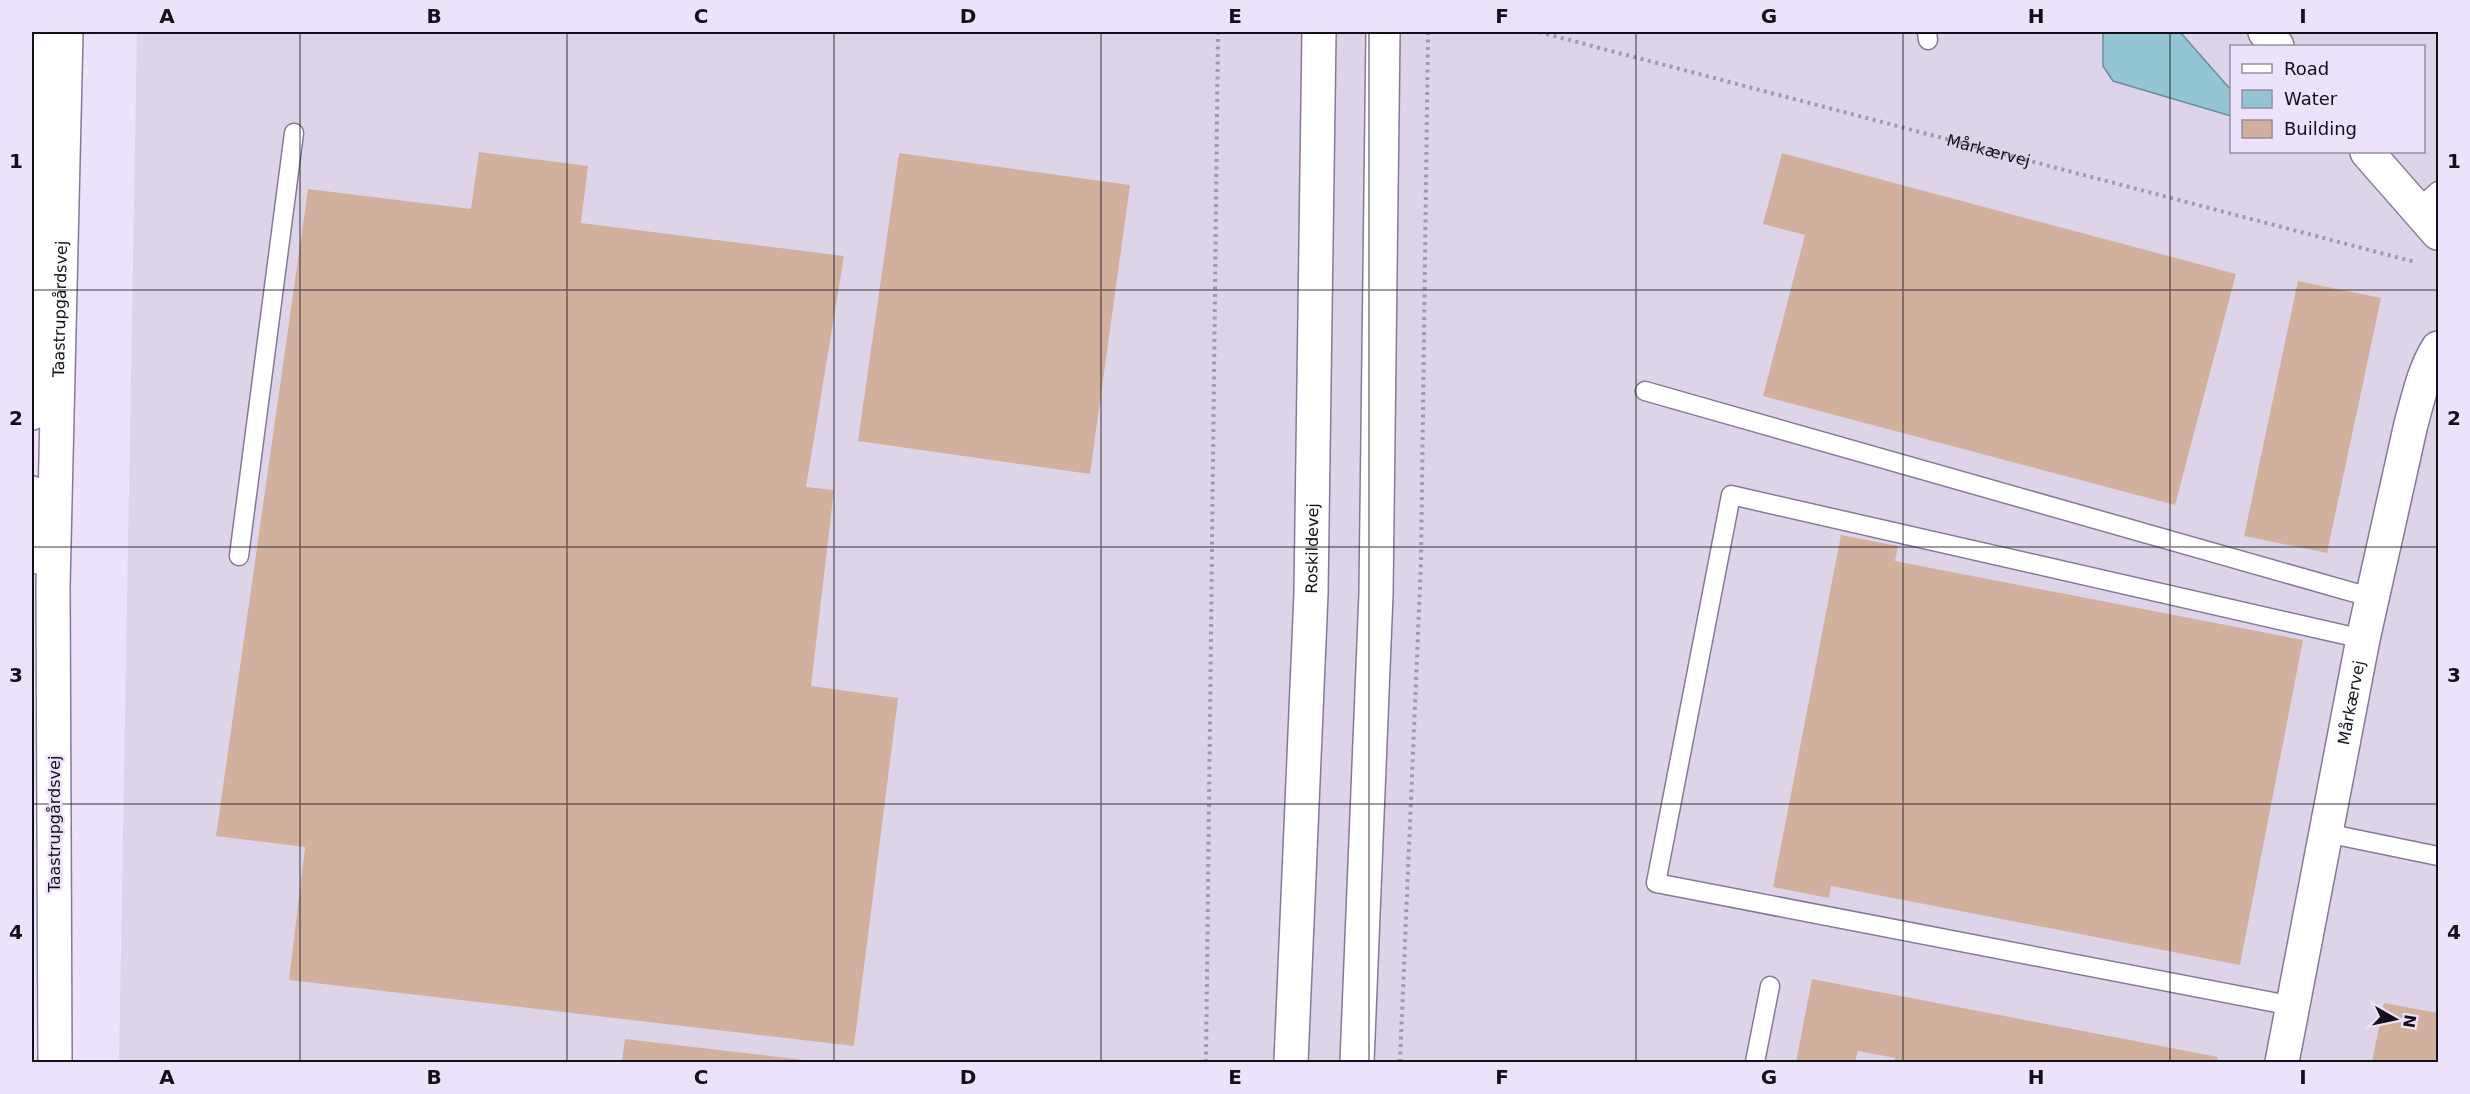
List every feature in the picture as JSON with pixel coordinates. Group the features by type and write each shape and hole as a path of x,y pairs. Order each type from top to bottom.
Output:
{"street":[{"name":"Taastrupgårdsvej","path":"32,412 37,32"},
{"name":"Taastrupgårdsvej","path":"32,712 66,32"},
{"name":"Roskildevej","path":"1291,1062 1311,594 1319,32"},
{"path":"1357,1062 1376,594 1383,32"},
{"path":"2368,153 2428,201 2439,233"},
{"name":"Mårkærvej","path":"2282,1062 2363,639 2411,424 2420,390 2433,356 2439,348"},
{"name":"Taastrupgårdsvej","path":"32,493 40,586 55,1062"}],"lane":[{"path":"239,556 294,133"},
{"path":"1645,391 2373,598"},
{"path":"2293,1006 1656,883 1731,495 2363,639"},
{"path":"2326,833 2439,856"},
{"path":"1755,1062 1770,986"}],"path":[{"path":"1206,1062 1218,32"},
{"path":"1400,1062 1421,562 1428,32"},
{"name":"Mårkærvej","path":"1539,32 2418,263"}],"shaded area":[{"path":"137,32 2438,32 2438,1062 119,1062"}],"water":[{"path":"2103,32 2180,32 2230,89 2230,116 2113,81 2103,66"}],"building":[{"path":"479,152 588,166 581,223 844,256 806,487 834,490 811,686 898,698 854,1046 289,980 305,847 216,836 308,189 471,209"},
{"path":"899,153 1130,185 1090,474 858,441"},
{"path":"1782,153 2236,274 2175,505 1763,396 1805,235 1763,224"},
{"path":"2298,281 2381,298 2327,553 2244,536"},
{"path":"1841,535 1898,546 1895,561 2303,640 2240,965 1831,886 1829,898 1773,887"},
{"path":"1812,979 2218,1057 2217,1062 1894,1062 1895,1058 1858,1051 1855,1062 1796,1062"},
{"path":"2384,1003 2438,1013 2438,1062 2372,1062"},
{"path":"625,1039 812,1061 812,1062 622,1062"}]}
